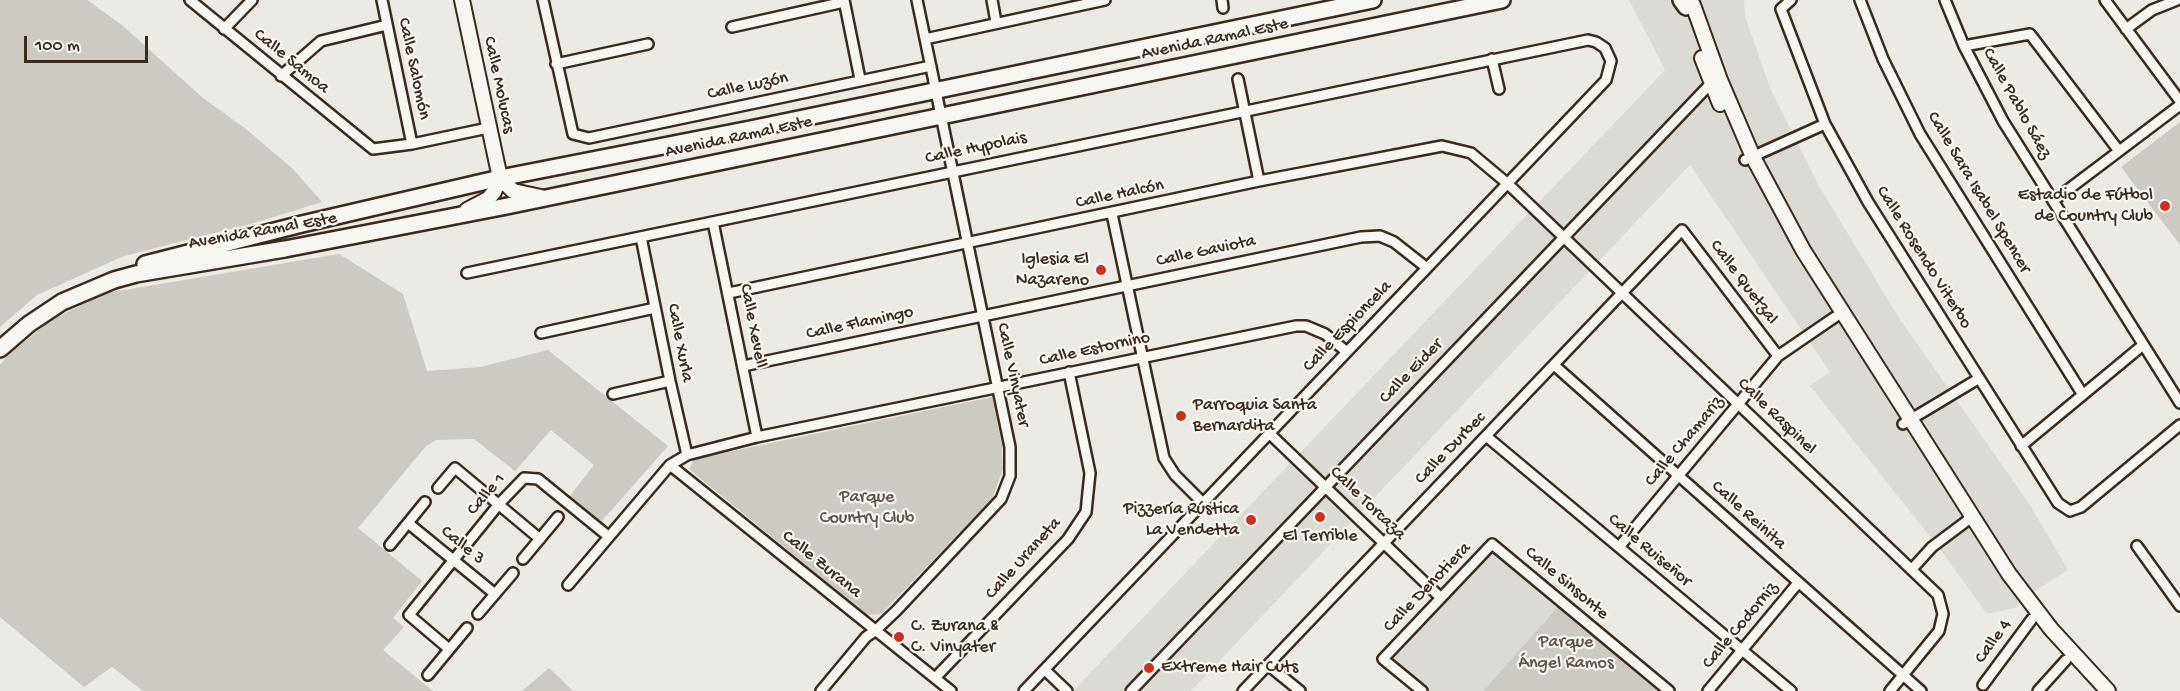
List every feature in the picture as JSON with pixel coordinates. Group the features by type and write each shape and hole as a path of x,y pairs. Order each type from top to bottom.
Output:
{"main road":[{"name":"Avenida Ramal Este","path":"0,338 47,301 120,270 302,224 500,178 739,132 1373,0"},
{"name":"Avenida Ramal Este","path":"0,350 45,312 87,291 136,274 285,249 546,198 1502,0"}],"street":[{"name":"Calle Samoa","path":"190,0 372,149 412,144"},
{"path":"224,29 252,0"},
{"name":"Calle Salomón","path":"382,0 412,144"},
{"name":"Calle Molucas","path":"462,0 500,178"},
{"path":"543,0 556,64 648,44"},
{"name":"Calle Vinyater","path":"821,691 866,637 876,630 1000,499 1010,476 1010,447 917,0"},
{"path":"992,0 996,22"},
{"path":"925,39 1105,0"},
{"name":"Calle Rosendo Viterbo","path":"1791,0 1781,9 1825,124 1868,202 2058,503 2070,511 2079,508 2180,425"},
{"name":"Calle Sara Isabel Spencer","path":"1860,0 1883,59 1920,134 2083,395"},
{"name":"Calle Pablo Sáez","path":"1946,0 1964,46 2003,121 2180,403"},
{"path":"2053,201 2180,103 2105,0"},
{"path":"2126,29 2152,10 2177,0"},
{"path":"732,27 844,1 860,79"},
{"path":"1688,2 1714,79 1787,240 1835,318 1907,422"},
{"path":"281,76 321,41 387,25"},
{"path":"1964,46 2030,34 2119,151"},
{"name":"Calle Hypolais","path":"467,273 1588,40 1605,48 1610,60"},
{"path":"1492,59 1499,89"},
{"name":"Calle Espioncela","path":"1024,691 1606,80 1610,71 1610,60"},
{"name":"Calle Luzón","path":"556,64 573,134 589,138 930,66"},
{"path":"1238,79 1259,181"},
{"name":"Calle Eider","path":"1131,691 1714,79"},
{"path":"1749,158 1825,124"},
{"path":"412,144 488,128"},
{"name":"Calle Halcón","path":"729,293 1112,214 1259,181 1442,146 1471,153 1508,184"},
{"path":"1749,158 1907,422 2032,619 2094,691"},
{"path":"450,215 476,207 488,199 500,178 513,191 546,198"},
{"name":"Calle Raspinel","path":"1508,184 1938,595 1943,614 1939,631 1890,691"},
{"path":"1112,214 1164,458 1175,475 1203,502"},
{"name":"Calle Xevell","path":"713,222 757,437"},
{"name":"Calle Durbec","path":"1243,691 1682,230"},
{"name":"Calle Quetzal","path":"1682,230 1778,356"},
{"name":"Calle Gaviota","path":"983,315 1361,237 1380,236 1394,242 1428,268"},
{"name":"Calle Xurla","path":"641,237 687,455"},
{"path":"541,333 655,308"},
{"name":"Calle Flamingo","path":"743,366 983,315"},
{"name":"Calle Chamariz","path":"1619,547 1778,356 1835,318"},
{"name":"Calle Estornino","path":"568,585 670,465 687,455 757,437 1296,326 1306,326 1325,334 1347,352"},
{"path":"2021,446 2143,345"},
{"name":"Calle Reinita","path":"1554,365 1921,691"},
{"name":"Calle Uraneta","path":"935,678 1068,539 1086,512 1090,473 1069,372"},
{"path":"1907,422 1978,379"},
{"path":"613,394 670,381"},
{"name":"Calle Torcaza","path":"1270,434 1441,598"},
{"name":"Calle Ruiseñor","path":"1486,436 1791,691"},
{"name":"Calle Zurana","path":"670,465 951,691"},
{"path":"438,488 455,468 540,539"},
{"name":"Calle 1","path":"449,649 408,615 499,504 524,478 538,478 608,536"},
{"path":"390,545 425,502"},
{"path":"524,559 558,517"},
{"path":"1912,569 1932,547 1968,519"},
{"path":"1968,519 2039,614 2108,691"},
{"name":"Calle 3","path":"408,523 495,594"},
{"name":"Calle Denotiera","path":"1422,691 1383,659 1492,544 1497,548"},
{"path":"2138,546 2180,606"},
{"name":"Calle Sinsonte","path":"1497,548 1669,691"},
{"path":"478,614 513,573"},
{"name":"Calle Codorniz","path":"1708,691 1798,583"},
{"name":"Calle 4","path":"1983,685 2032,619"},
{"path":"428,675 467,628"},
{"path":"2038,691 2066,660"},
{"path":"1268,665 1300,691"},
{"path":"1045,670 1067,691"}],"shaded area":[{"path":"1629,0 1744,0 1745,17 1771,90 1819,186 1897,315 2030,505 2068,570 2033,592 2018,607 1987,614 1940,549 1810,386 1830,372 1690,165 1191,691 1073,691 1665,70"},
{"path":"1492,544 1562,602 1483,691 1422,691 1383,659"}],"green space":[{"path":"0,0 87,0 122,25 203,98 246,129 293,169 322,202 254,223 124,256 37,295 0,327"},
{"name":"Estadio de Fútbol de Country Club","path":"2180,122 2180,245 2121,167"},
{"path":"339,254 403,294 427,371 480,367 548,350 668,446 601,522 569,497 594,465 551,430 515,471 474,439 436,440 426,446 358,528 422,581 393,618 404,627 383,650 433,691 143,691 112,667 84,687 0,617 0,365 10,353 53,319 106,293"},
{"name":"Parque Country Club","path":"992,397 1002,445 1003,469 992,499 881,614 867,615 689,469 694,459"},
{"name":"Parque Ángel Ramos","path":"1562,602 1669,691 1483,691"},
{"path":"549,668 573,691 522,691"}],"place":[{"name":"Estadio de Fútbol de Country Club","path":"2165,206"},
{"name":"Iglesia El Nazareno","path":"1101,270"},
{"name":"Parroquia Santa Bernardita","path":"1181,416"},
{"name":"El Terrible","path":"1320,517"},
{"name":"Pizzería Rústica La Vendetta","path":"1251,520"},
{"name":"C. Zurana & C. Vinyater","path":"899,637"},
{"name":"Extreme Hair Cuts","path":"1149,668"}]}
